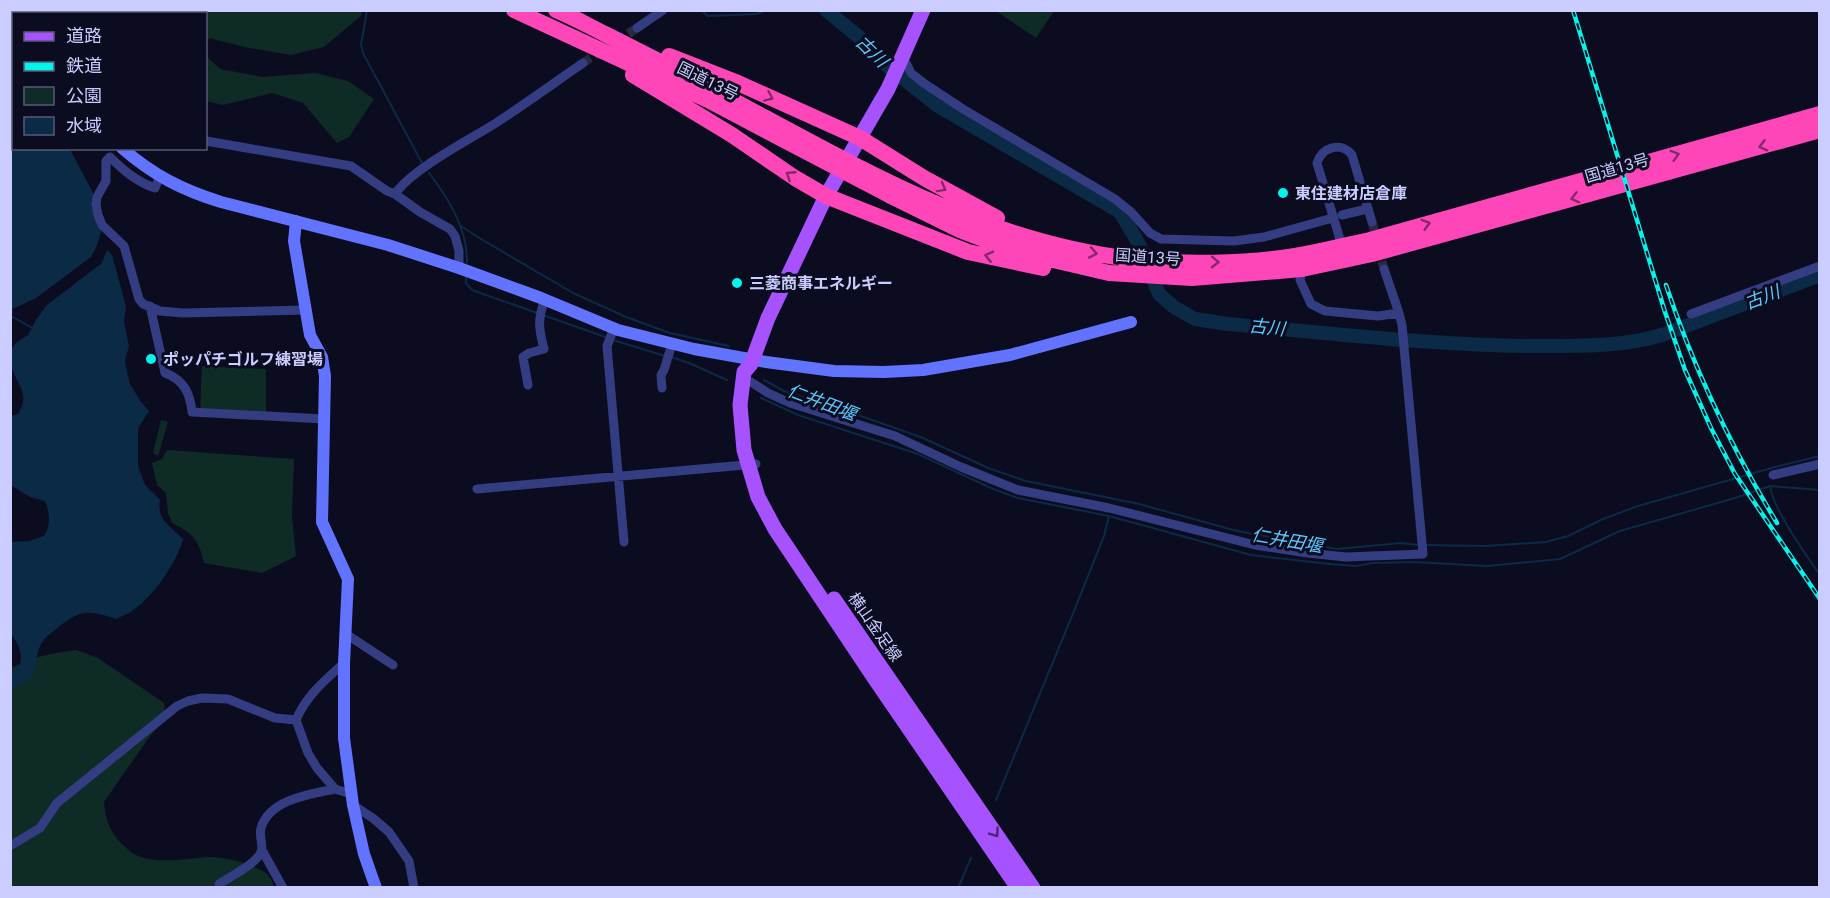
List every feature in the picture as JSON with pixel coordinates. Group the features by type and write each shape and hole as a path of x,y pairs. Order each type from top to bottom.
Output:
{"highway":[{"name":"国道13号","path":"514,10 819,152 891,189 960,230 999,245 1066,264 1109,273 1135,267"},
{"name":"国道13号","path":"558,11 653,58 819,152"},
{"path":"558,11 738,83 860,138 982,211 1054,245"},
{"path":"535,20 732,135 826,196 968,252 1066,274 1109,273"},
{"name":"国道13号","path":"1160,269 1192,278 1302,269 1820,114"},
{"name":"国道13号","path":"891,189 997,228 1054,245 1095,254 1135,267 1160,269 1295,256 1342,246 1371,247 1820,130"}],"main road":[{"name":"横山金足線","path":"923,10 888,89 826,196 768,318 752,362 744,372 740,405 741,436 752,465 787,531 1033,888"},
{"name":"横山金足線","path":"752,362 749,420 752,465 758,497 783,542 1018,888"}],"street":[{"path":"637,28 663,10"},
{"path":"903,57 911,73 925,84 1115,200 1131,212 1150,233 1161,239 1234,241 1264,237 1329,219"},
{"path":"395,194 400,187 428,166 583,63"},
{"path":"207,141 351,166 450,229 455,236 459,251 459,268"},
{"path":"1342,246 1317,163 1322,153 1340,147 1352,155 1371,222"},
{"path":"125,150 169,182 204,197 388,245 459,268 542,308 611,334 669,352 834,371 923,370 1010,355 1131,322"},
{"path":"160,176 155,188 146,185 135,179 110,157 106,161 106,181 96,204 102,225 124,246 139,299 143,304 160,311 183,313 307,310"},
{"path":"1342,215 1367,209"},
{"path":"296,221 294,241 310,335 322,357 325,376 322,522 348,579 344,663 344,738 352,800 364,854 376,888"},
{"path":"1691,314 1820,266"},
{"path":"1302,269 1300,280 1311,304 1325,311 1378,316 1399,313"},
{"path":"752,382 768,393 790,403 895,436 1018,490 1109,508 1255,545 1346,557 1423,554 1402,325 1384,269"},
{"path":"150,306 165,373 182,383 188,390 192,412 324,419"},
{"path":"528,385 523,357 529,353 544,350 540,334 542,308"},
{"path":"611,334 618,477 624,542"},
{"path":"663,388 661,375 669,352"},
{"path":"1773,475 1820,464"},
{"path":"477,489 752,465"},
{"path":"346,634 393,665"},
{"path":"344,663 319,686 301,708 296,720 308,753 317,768 335,789 352,800 389,832 409,861 414,888"},
{"path":"10,846 40,828 57,803 177,706 188,701 202,698 228,699 275,718 296,720"},
{"path":"283,888 262,850 261,829 271,812 288,801 300,796 335,789"},
{"path":"219,884 258,858 262,850"}],"green space":[{"path":"117,10 362,11 361,16 324,47 291,55 209,38 207,43 207,12 118,12"},
{"path":"996,11 1054,11 1036,38"},
{"path":"207,57 220,69 262,77 315,73 348,81 374,99 349,137 337,143 303,103 272,93 223,105 207,101"},
{"path":"202,366 266,369 266,416 200,412"},
{"path":"161,420 168,422 158,456 153,453"},
{"path":"167,450 294,459 292,517 296,556 262,573 204,563 194,538 172,523 168,513 166,493 157,485 152,463 162,459"},
{"path":"76,650 98,658 164,703 165,720 150,736 104,802 109,825 118,840 132,853 151,859 211,857 241,862 263,871 269,876 274,887 11,888 11,668 42,656"}],"water":[{"path":"12,88 12,150 71,150 93,193 102,229 91,257 36,298 15,308 11,308 10,89"},
{"path":"107,250 112,255 126,306 124,322 129,346 125,360 130,384 149,411 138,428 138,466 145,485 160,500 162,518 183,539 169,570 137,607 116,619 90,613 71,618 41,643 32,677 28,681 11,687 11,672 19,665 21,654 11,634 11,542 29,541 44,536 49,519 45,501 30,497 11,485 11,416 18,414 23,396 11,366 11,350 17,342 28,335 47,305 102,263"}],"waterway":[{"path":"367,10 361,45 363,53 423,165"},
{"path":"700,10 708,16 757,14 766,10"},
{"name":"古川","path":"826,10 860,38 876,57 938,106 1120,212 1139,244 1159,294 1174,307 1195,319 1422,341 1499,345 1602,345 1665,334 1820,275"},
{"path":"429,173 444,193 456,215 464,239 467,263"},
{"path":"461,226 573,293 626,317 670,333 729,346"},
{"path":"466,278 466,283 472,290 537,313"},
{"path":"12,308 11,316 32,328"},
{"path":"543,315 608,338"},
{"path":"613,340 665,356"},
{"path":"671,357 727,380"},
{"name":"仁井田堰","path":"764,380 784,391 923,438 988,468 1026,481 1139,504 1237,531 1337,549 1401,543 1419,545"},
{"path":"761,398 798,415 918,454 993,489 1018,498 1109,516 1251,555 1330,564 1356,566 1373,563 1414,562 1487,566 1560,559 1620,531 1770,486 1820,490"},
{"name":"仁井田堰","path":"1424,545 1484,546 1546,542 1568,536 1603,519 1638,506 1820,456"},
{"path":"1770,487 1784,520 1820,575"},
{"path":"996,800 1104,536 1109,516"},
{"path":"958,888 971,858"}],"tunnel":[{"path":"617,41 637,28"},
{"path":"583,63 603,50"},
{"path":"1372,222 1384,269"}],"railway":[{"path":"1573,10 1665,312 1685,370 1735,474 1820,599"},
{"path":"1666,285 1701,377 1744,466 1777,523"}],"place":[{"name":"東住建材店倉庫","path":"1283,193"},
{"name":"三菱商事エネルギー","path":"737,283"},
{"name":"ポッパチゴルフ練習場","path":"151,359"}]}
